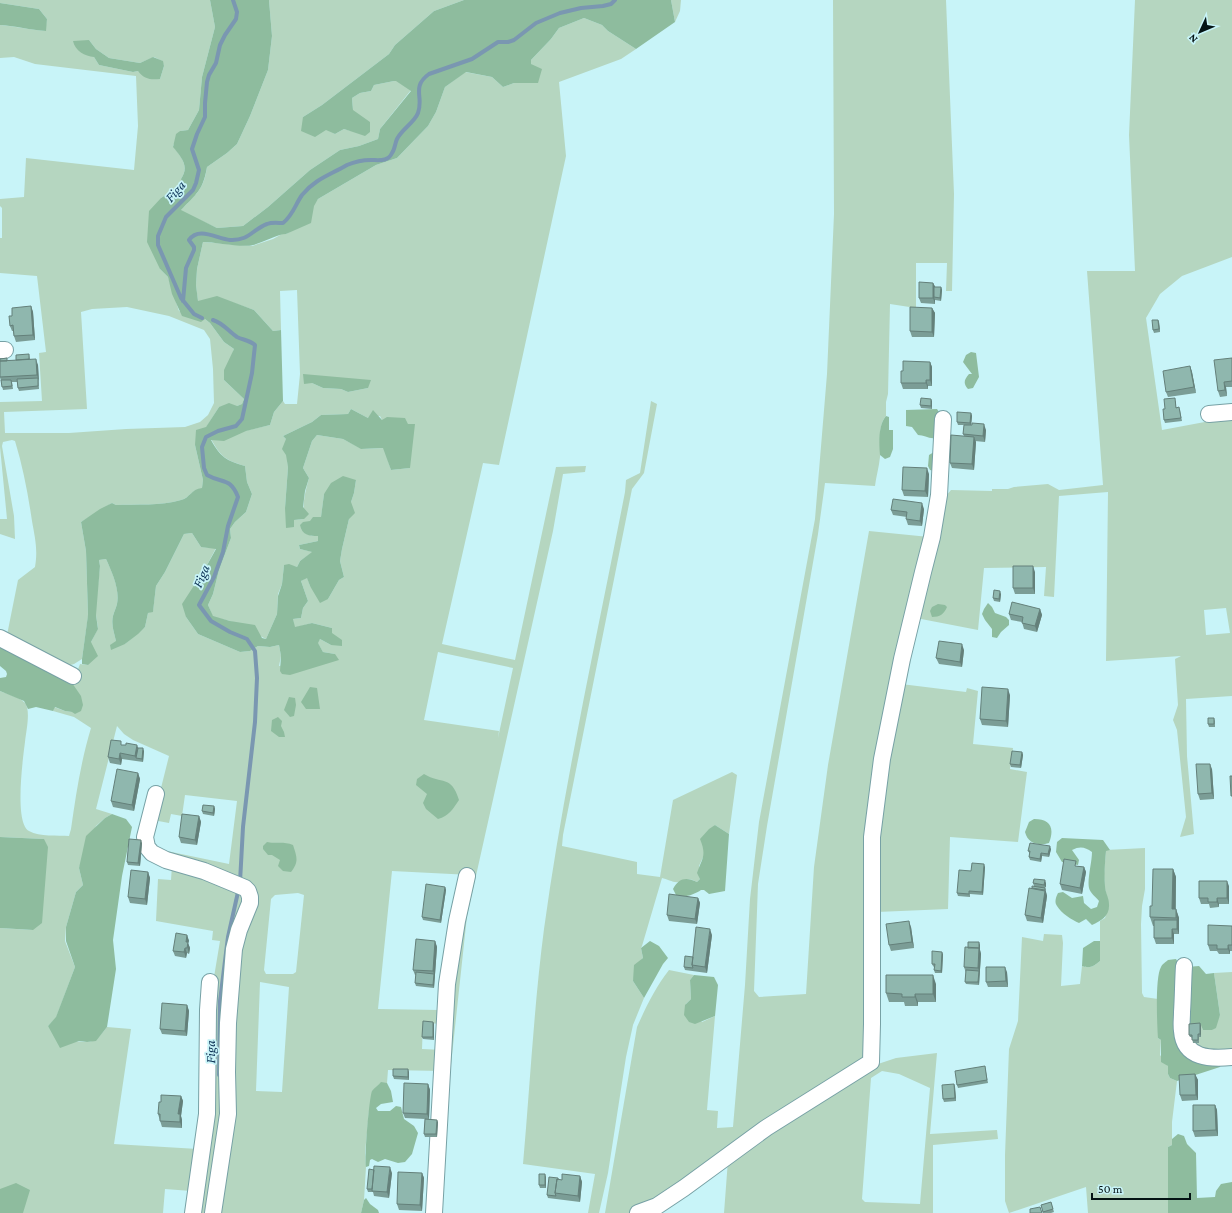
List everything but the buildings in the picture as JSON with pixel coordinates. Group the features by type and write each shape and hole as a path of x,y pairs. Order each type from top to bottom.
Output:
{"street":[{"path":"1209,414 1232,412"},
{"path":"638,1213 657,1206 766,1128 871,1062 872,836 882,759 899,674 932,538 939,495 943,419"},
{"path":"0,638 73,676"},
{"path":"156,794 145,837 147,847 152,853 166,860 204,871 245,888 250,897 250,903 239,930 234,949 228,1023 228,1114 213,1213"},
{"path":"434,1213 447,984 457,921 467,876"},
{"path":"1184,966 1182,1032 1185,1044 1199,1056 1214,1058 1232,1056"},
{"path":"193,1213 207,1114 208,1010 210,982"}],"green space":[{"path":"0,0 210,0 215,27 202,77 199,110 188,130 180,131 173,146 185,166 184,174 181,179 182,184 161,198 160,269 168,277 179,311 205,319 210,323 224,342 234,349 224,380 244,399 242,404 237,406 219,407 195,445 203,480 202,489 195,491 184,499 173,502 116,505 112,503 81,522 86,551 88,616 82,659 74,664 63,667 7,635 18,580 35,567 36,549 23,471 15,441 12,440 3,442 2,446 14,516 15,539 0,534 0,519 7,519 0,447 0,402 42,401 39,353 46,352 37,276 0,273 2,208 0,206 0,199 24,197 26,158 134,170 138,126 136,76 35,64 14,57 0,58 0,25 45,31 47,19 39,9 0,3","holes":["89,40 96,49 109,58 140,63 154,57 162,61 164,66 160,79 138,71 133,72 99,65 94,57","127,307 169,316 204,330 210,339 213,369 214,403 208,415 200,422 185,427 69,433 5,433 4,412 87,409 81,312 92,309"]},
{"path":"210,0 269,0 272,36 268,70 237,144 207,167 203,182 198,192 181,210 217,228 243,226 268,207 310,170 340,150 359,146 378,139 380,129 411,91 396,81 374,85 371,91 360,93 352,98 353,110 370,122 370,132 365,136 344,129 335,134 326,130 315,137 301,131 303,117 322,105 389,54 395,45 434,11 464,0 671,0 675,22 636,49 608,31 602,25 584,18 559,28 551,39 531,60 531,64 542,69 538,83 514,83 503,87 492,77 466,72 445,87 436,112 428,126 397,158 376,165 318,199 314,206 311,223 286,234 248,246 203,242 197,269 196,285 198,301 217,296 254,310 273,331 281,330 283,401 274,412 270,425 246,431 224,441 211,440 221,455 233,462 245,466 247,482 252,494 246,512 230,529 231,538 208,605 213,616 230,621 255,625 262,638 266,639 277,614 278,596 282,584 284,565 289,564 297,567 300,561 312,552 300,549 299,545 318,541 318,536 312,536 304,533 300,525 303,522 310,521 313,517 321,517 324,494 331,483 343,476 356,480 351,502 355,513 349,519 340,561 344,577 339,580 328,599 320,603 307,578 301,581 308,601 303,608 301,618 293,619 295,627 312,623 332,628 332,633 342,640 342,646 331,645 320,639 318,643 323,652 335,654 339,660 290,675 282,674 280,671 281,656 279,645 270,647 258,646 250,651 240,652 198,634 186,617 182,604 216,549 201,547 192,533 184,534 165,572 156,586 153,612 148,613 145,627 125,644 111,650 110,645 116,641 112,622 118,599 113,575 106,559 99,560 100,566 96,615 98,629 91,642 98,656 88,665 82,664 88,615 86,551 81,522 112,503 116,505 173,502 184,499 195,490 202,488 203,480 195,445 196,430 206,427 219,407 229,403 237,406 242,404 244,399 224,380 224,370 234,349 224,342 210,323 205,319 201,322 182,316 172,294 168,277 160,269 147,242 149,211 161,198 182,184 181,179 184,174 185,166 173,147 176,134 180,131 188,130 199,110 202,77 215,27"},
{"path":"269,0 464,0 434,11 395,45 389,54 322,105 303,117 335,134 344,129 351,131 353,110 352,98 360,93 371,91 374,85 397,81 411,90 380,129 378,139 359,146 340,150 310,170 268,207 243,226 217,228 180,211 198,192 204,181 207,167 237,144 250,116 268,70 272,36"},
{"path":"671,0 681,0 680,11 675,22"},
{"path":"833,0 946,0 954,194 952,291 946,291 947,263 916,263 916,308 890,304 888,394 886,402 886,416 880,430 880,457 875,486 825,483 818,534 758,884 754,991 759,997 806,994 814,867 828,765 869,531 929,537 879,758 864,1062 633,1213 605,1213 637,1027 647,1005 669,970 694,975 690,980 691,999 686,1004 702,1022 715,1016 707,1110 718,1111 717,1128 733,1127 745,985 750,899 759,822 815,519 827,374 834,214"},
{"path":"1135,0 1232,0 1232,257 1182,276 1160,294 1146,318 1162,430 1232,416 1232,696 1186,699 1187,756 1194,834 1180,837 1186,817 1177,730 1173,720 1178,705 1175,659 1181,656 1106,661 1108,492 1059,496 1054,597 1044,596 1046,567 984,568 978,630 916,618 940,503 951,490 992,491 992,489 1008,489 1014,487 1048,484 1059,490 1103,485 1087,271 1135,271 1129,135","holes":["1226,608 1230,633 1206,635 1204,610"]},
{"path":"0,3 39,9 47,19 46,31 0,25"},
{"path":"584,18 602,25 608,31 636,49 621,59 559,82 566,156 499,465 483,463 442,644 515,660 556,467 586,466 585,472 563,474 553,531 467,916 449,1083 455,960 471,875 392,871 378,1009 439,1010 444,1024 423,1023 422,1049 443,1050 442,1071 388,1070 387,1083 381,1083 379,1085 369,1111 365,1153 366,1167 364,1200 361,1213 217,1213 237,950 256,896 255,887 160,855 151,842 157,849 229,864 237,801 185,795 182,816 171,814 169,823 153,820 169,756 133,740 124,734 117,726 96,809 112,814 96,826 79,868 83,885 76,892 66,927 65,941 75,967 56,1018 48,1026 73,1042 93,1041 107,1027 131,1029 114,1144 198,1149 191,1191 165,1189 163,1213 0,1213 0,928 32,930 44,839 0,837 0,691 17,697 23,701 28,711 21,790 24,826 33,833 69,836 87,740 91,728 74,717 53,711 54,707 72,712 70,680 77,672 80,664 88,665 91,642 98,628 96,603 100,566 99,560 106,559 113,575 116,587 118,598 112,622 116,641 125,644 145,627 148,613 153,611 156,586 165,572 184,534 192,533 201,547 216,548 206,567 186,617 198,634 240,652 250,651 258,646 270,647 279,645 281,656 279,666 335,654 323,652 317,642 320,639 331,645 332,628 312,623 294,628 293,619 301,618 303,608 308,601 301,581 307,577 310,586 328,599 339,580 344,577 340,561 356,480 324,494 321,518 310,522 304,522 311,536 318,536 318,541 299,545 300,549 313,552 300,561 297,567 284,565 282,584 278,594 277,614 266,639 230,621 213,617 208,605 231,538 230,529 246,512 252,494 247,482 245,466 224,457 211,439 270,425 274,412 283,401 285,404 297,404 300,374 297,290 280,291 281,330 273,331 254,310 217,297 198,302 196,285 197,269 203,242 252,246 273,239 282,234 286,234 295,229 318,199 376,165 397,158 428,126 436,112 445,87 465,72 492,77 503,87 514,83 537,83 531,60 551,39 559,28","holes":["312,383 368,388 348,392 341,389 323,388","351,409 368,418 380,416 382,420 408,424 410,468 391,470 384,448 362,449 343,439 317,435 312,441 303,468 309,478 304,498 304,519 294,520 285,508 288,467 286,439 283,436 312,422 321,415 348,414","438,652 513,668 498,738 499,731 424,720","298,893 304,895 296,972 293,974 266,974 264,970 271,899 275,895","260,982 289,987 282,1092 256,1091"]},
{"path":"89,40 96,49 109,58 140,63 153,57 163,61 164,66 160,79 148,78 143,76 138,71 133,72 99,65 94,57 84,54 78,50 73,41"},
{"path":"971,352 976,353 979,377 973,388 968,389 965,385 965,380 969,374 972,374 963,362 966,355"},
{"path":"303,374 371,380 368,388 348,392 341,389 323,388 312,383 304,384"},
{"path":"651,401 657,404 644,473 632,489 562,846 637,862 637,874 660,877 673,800 732,772 737,775 729,834 715,825 704,849 704,855 699,866 700,879 697,882 689,879 676,882 662,878 641,948 643,958 639,962 633,981 644,998 633,1025 626,1057 608,1173 599,1213 588,1213 595,1174 523,1164 535,1016 544,929 561,820 625,492 626,480 640,473"},
{"path":"351,409 368,418 373,410 382,420 387,417 405,418 408,424 415,424 410,468 391,470 383,448 361,449 343,439 317,435 312,441 303,468 309,478 305,491 303,507 309,514 304,519 294,520 294,527 286,528 285,508 288,467 286,455 282,449 286,439 283,436 312,422 321,415 348,414"},
{"path":"937,409 939,412 935,438 918,435 912,427 906,426 906,410"},
{"path":"886,416 889,417 889,430 893,430 893,449 890,457 885,459 880,455 879,440 880,429"},
{"path":"934,452 934,471 930,470 928,466 929,455"},
{"path":"988,603 995,613 1006,617 1009,620 1009,625 997,638 992,637 992,629 982,614"},
{"path":"938,604 945,605 947,607 945,612 941,615 932,617 930,611 932,607"},
{"path":"0,641 70,680 81,696 83,705 81,711 75,714 55,707 53,711 36,707 28,709 24,701 0,691 0,678 6,677 7,674 6,671 0,666"},
{"path":"901,684 966,692 967,688 978,691 973,744 1013,748 1010,769 1027,772 1018,842 950,837 948,909 877,912 877,833"},
{"path":"310,687 317,688 320,709 306,709 301,702"},
{"path":"289,697 295,698 296,705 294,716 290,717 284,710"},
{"path":"278,717 282,721 281,726 285,737 279,737 271,731 272,720"},
{"path":"424,774 449,783 456,792 459,800 450,812 442,818 438,819 426,809 423,803 427,794 416,785 417,779"},
{"path":"112,814 126,819 132,827 122,876 113,940 116,969 107,1027 96,1041 79,1041 60,1048 48,1026 56,1017 75,967 66,941 66,927 76,892 83,885 79,868 86,836 105,818"},
{"path":"1034,819 1044,820 1050,825 1051,837 1049,843 1034,843 1031,842 1026,836 1025,832 1029,822"},
{"path":"715,825 729,834 725,891 709,894 704,890 701,890 686,896 676,895 673,889 680,881 689,879 697,882 700,879 697,873 702,860 703,849 700,839"},
{"path":"0,837 44,839 48,847 42,923 33,930 0,928"},
{"path":"1062,838 1103,840 1110,850 1106,851 1105,873 1105,888 1109,908 1104,918 1092,925 1086,919 1079,923 1073,920 1061,911 1056,904 1058,893 1063,892 1072,898 1083,896 1084,903 1091,909 1097,907 1099,901 1089,888 1092,852 1082,848 1072,850 1079,860 1078,865 1062,862 1056,852 1057,842"},
{"path":"267,842 293,845 296,853 296,862 291,872 283,871 278,866 280,860 272,855 268,855 263,849 263,846"},
{"path":"1145,848 1145,889 1141,924 1142,993 1144,997 1158,999 1158,1038 1161,1040 1160,1055 1168,1066 1168,1074 1170,1078 1177,1081 1172,1122 1172,1145 1168,1147 1168,1213 1088,1213 1086,1187 1009,1213 1005,1201 1005,1155 1009,1049 1018,1021 1022,937 1043,941 1044,934 1062,935 1061,986 1080,984 1082,966 1092,966 1100,961 1100,921 1105,918 1109,905 1105,889 1104,874 1106,850"},
{"path":"172,865 245,896 224,1107 211,1213 198,1213 214,977 220,941 212,940 213,931 156,921 158,879 171,880"},
{"path":"650,941 659,946 668,958 663,964 644,998 633,981 634,965 643,958 641,948"},
{"path":"1094,941 1100,941 1100,961 1092,966 1082,966 1083,948"},
{"path":"1176,959 1180,966 1179,1041 1221,1064 1220,1067 1177,1081 1170,1078 1168,1074 1168,1066 1161,1062 1161,1040 1158,1038 1157,1012 1159,972 1163,964 1168,960"},
{"path":"1199,966 1206,974 1214,973 1220,1015 1216,1028 1212,1030 1203,1030 1201,1025 1189,1025 1187,967"},
{"path":"1232,972 1232,1053 1218,1055 1189,1045 1191,1025 1202,1025 1203,1030 1212,1030 1220,1015 1214,973"},
{"path":"694,975 714,977 718,985 715,1016 695,1024 689,1022 684,1015 685,1005 691,999 690,980"},
{"path":"937,1053 930,1134 997,1130 998,1139 933,1145 933,1213 724,1213 728,1160 878,1064 896,1058","holes":["882,1071 899,1074 930,1088 920,1204 865,1202 862,1199 871,1078"]},
{"path":"381,1082 387,1083 391,1091 393,1102 381,1104 376,1108 378,1111 390,1111 396,1106 401,1107 404,1119 414,1126 418,1133 412,1154 405,1162 398,1163 385,1159 378,1162 372,1159 370,1160 369,1166 366,1167 366,1142 371,1096 372,1091"},
{"path":"1178,1134 1184,1136 1187,1144 1196,1153 1197,1198 1215,1197 1216,1191 1221,1184 1232,1182 1232,1213 1168,1213 1168,1147 1172,1145 1172,1139"},
{"path":"16,1183 30,1190 23,1213 0,1213 0,1189"},
{"path":"366,1198 370,1204 378,1210 379,1213 361,1213 364,1200"}],"waterway":[{"name":"Figa","path":"202,318 194,314 181,298 158,245 158,236 166,217 193,190 196,183 199,170 192,149 205,117 205,103 209,75 216,63 220,45 236,19 237,12 233,0"},
{"path":"183,301 186,268 194,250 194,247 189,240 193,236 198,234 208,234 225,239 236,240 246,237 267,224 283,223 292,213 302,195 317,181 350,164 365,160 383,160 390,156 394,150 399,135 414,120 418,113 420,102 419,88 421,83 429,74 472,59 498,42 508,42 514,40 536,23 560,13 581,8 603,6 611,4 615,0"},
{"name":"Figa","path":"213,320 223,325 237,337 255,345 252,373 242,419 236,426 218,431 206,437 202,447 204,468 207,475 226,482 232,486 238,497 228,526 223,552 214,577 199,605 211,621 230,632 247,639 255,651 257,678 255,722 243,827 240,882"},
{"name":"Figa","path":"219,1075 220,1001 228,937 238,892"}]}
